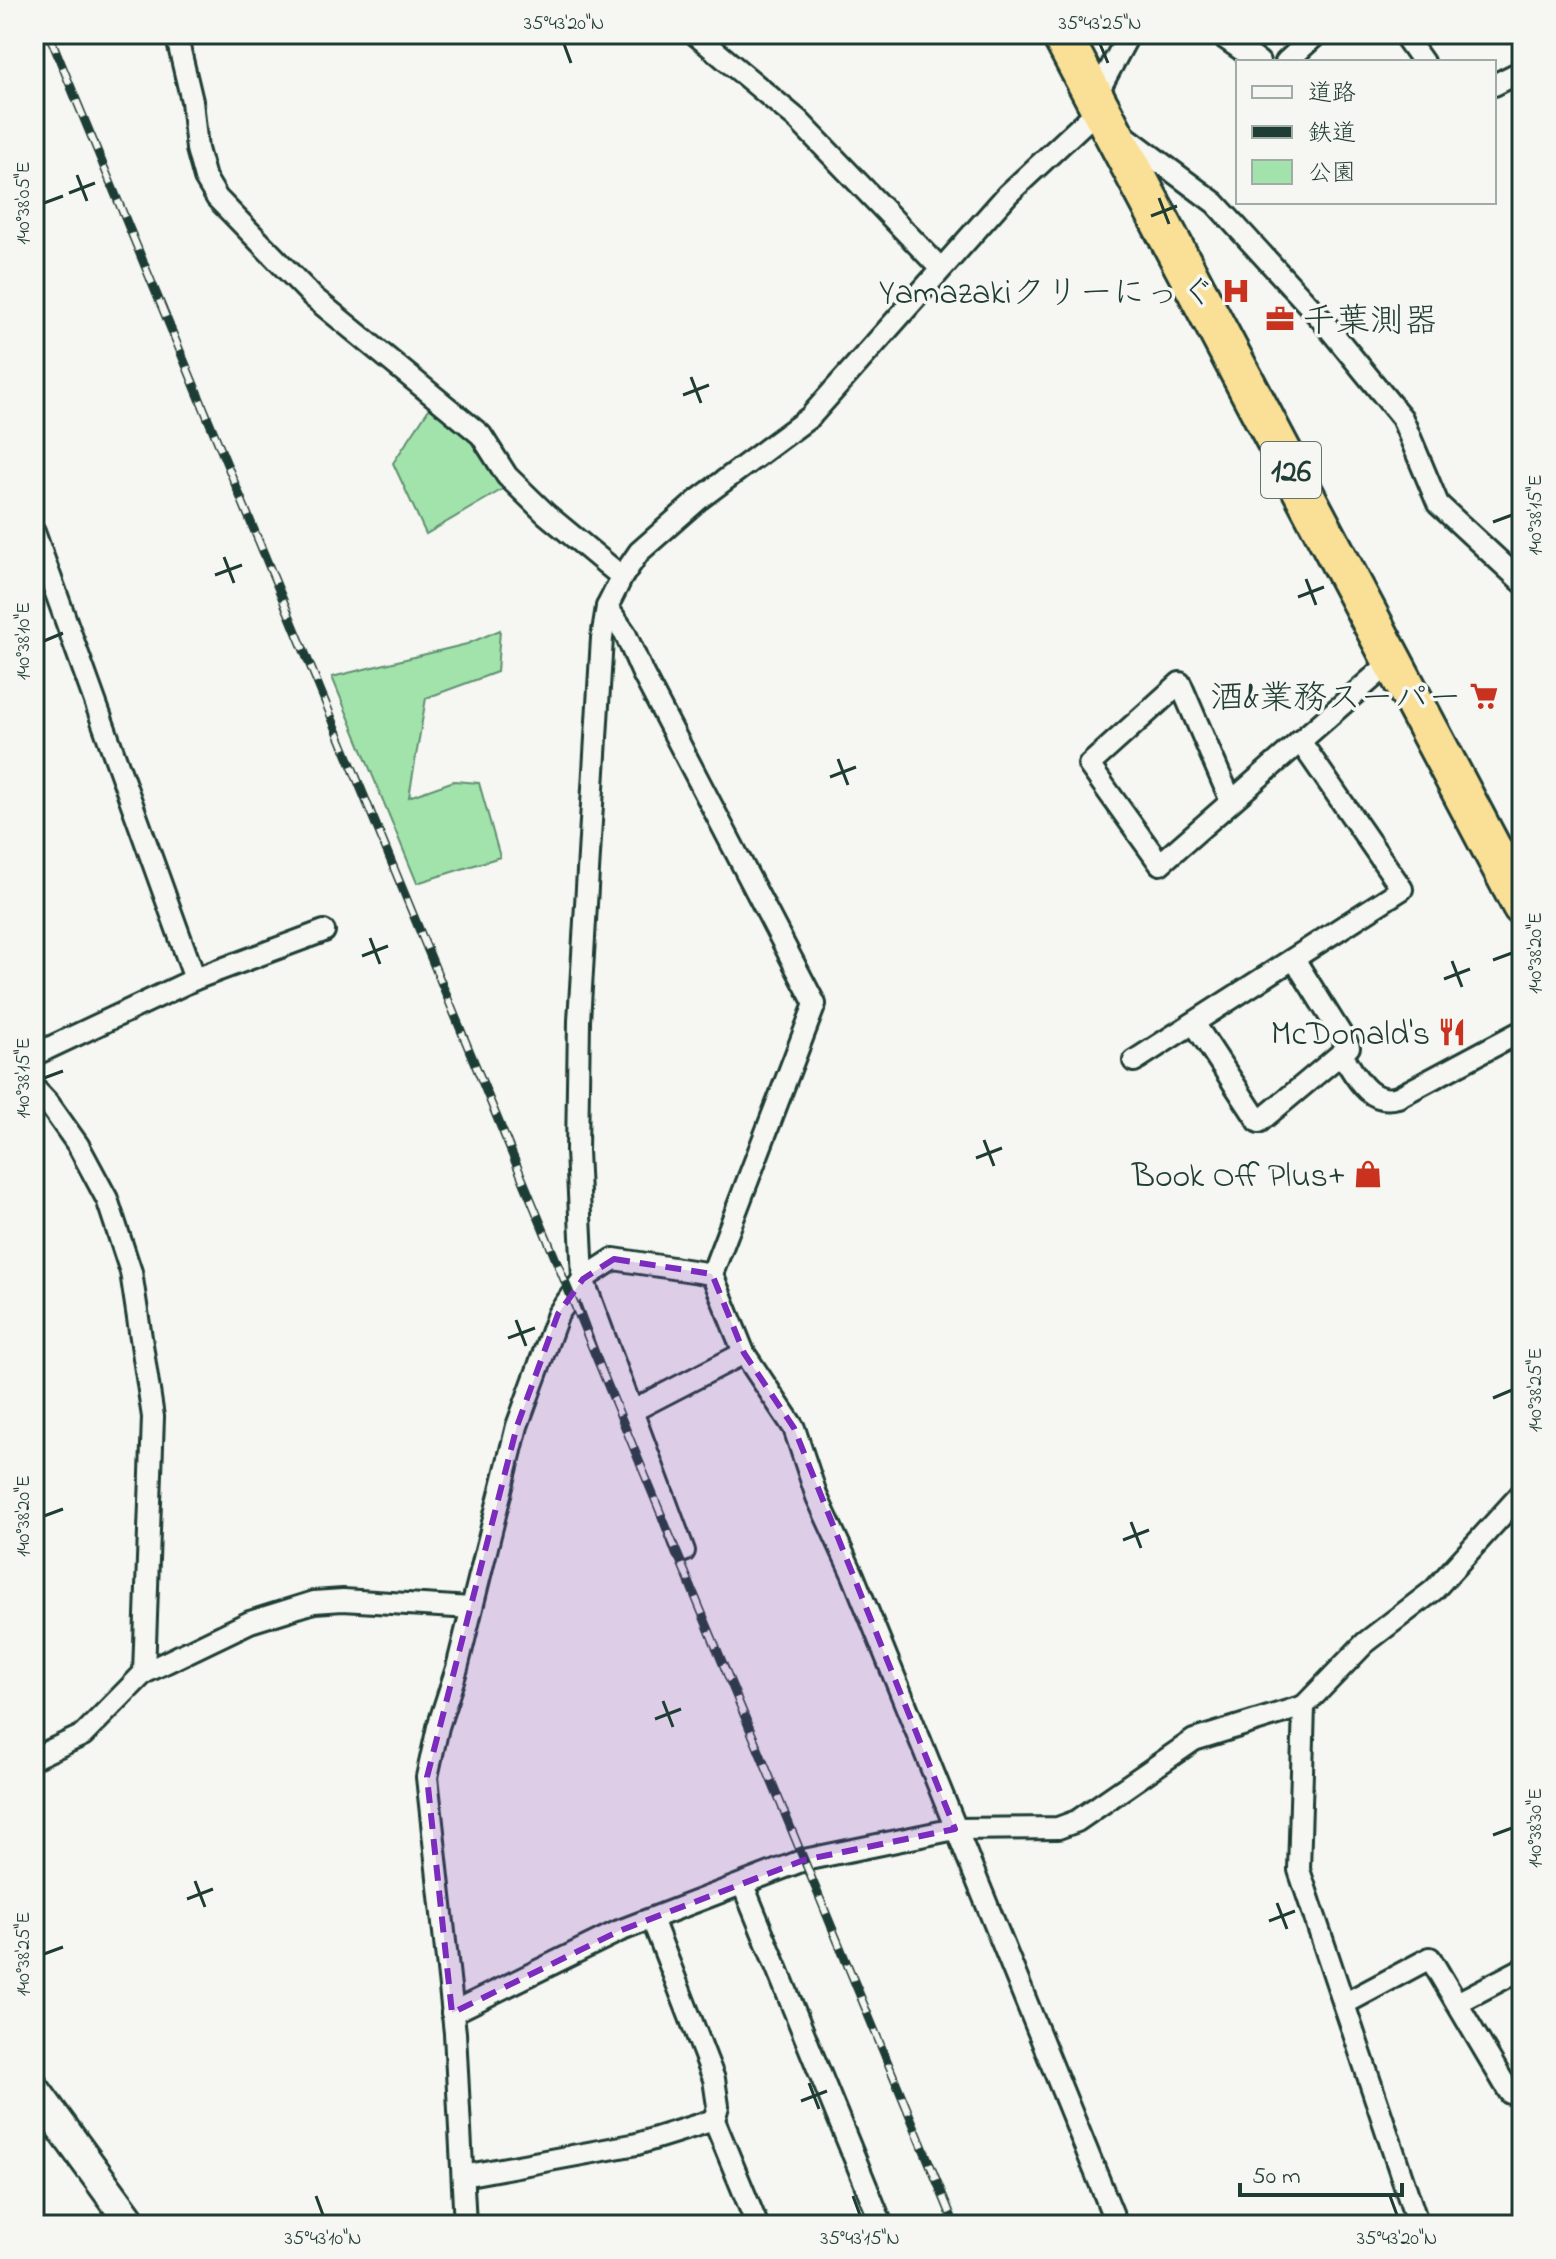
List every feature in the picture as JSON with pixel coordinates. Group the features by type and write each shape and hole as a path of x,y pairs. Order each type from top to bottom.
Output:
{"highway":[{"name":"126","path":"1061,34 1522,906"}],"street":[{"path":"176,34 192,101 197,149 205,178 217,198 313,297 481,435 507,476 546,514 622,577"},
{"path":"695,34 798,120 940,268"},
{"path":"684,1551 583,1279 577,1151 579,1021 601,653 607,607 639,552 698,500 810,417 1008,194 1102,111 1129,34"},
{"path":"1219,34 1256,60"},
{"path":"1288,60 1317,34"},
{"path":"1403,34 1422,60"},
{"path":"1496,84 1522,71"},
{"path":"1102,111 1215,203 1322,320 1402,418 1438,504 1522,582"},
{"path":"34,532 195,979"},
{"path":"607,607 625,633 643,674 815,1004 712,1274 744,1353 794,1428 817,1497 853,1575 1117,2225"},
{"path":"1231,801 1180,683 1089,765 1160,864 1392,661"},
{"path":"1134,1061 1402,889 1300,741"},
{"path":"34,1055 195,979 324,931"},
{"path":"1194,1023 1259,1122 1349,1047 1294,959"},
{"path":"1341,1053 1368,1092 1387,1101 1522,1031"},
{"path":"34,1088 78,1145 107,1199 131,1272 153,1417 144,1673"},
{"path":"465,2225 452,2013 427,1777 438,1727 457,1668 517,1426 558,1314 583,1279 614,1259 712,1274"},
{"path":"632,1411 744,1353"},
{"path":"452,2013 619,1931 804,1860 955,1829 1058,1828 1077,1821 1194,1740 1304,1706 1365,1643 1434,1590 1522,1493"},
{"path":"34,1758 83,1735 144,1673 250,1622 314,1602 343,1600 471,1608"},
{"path":"1304,1706 1299,1870 1418,2225"},
{"path":"743,1885 882,2225"},
{"path":"652,1919 714,2079 718,2106 714,2120 756,2222"},
{"path":"1344,2004 1430,1958 1510,2093 1522,2087"},
{"path":"1457,2003 1522,1969"},
{"path":"34,2089 133,2225"},
{"path":"463,2176 637,2144 714,2120"}],"highlighted area":[{"path":"614,1259 712,1274 744,1353 794,1428 955,1829 804,1860 619,1931 452,2013 427,1777 517,1426 558,1314 583,1279"}],"green space":[{"path":"431,406 474,437 503,489 426,534 393,463"},
{"path":"500,630 497,672 426,698 409,797 454,781 479,783 500,857 417,883 332,677 467,644"}],"railway":[{"path":"49,34 955,2225"}],"place":[{"name":"Yamazakiクリーにっぐ","path":"1236,291"},
{"name":"千葉測器","path":"1280,319"},
{"name":"酒&業務スーパー","path":"1484,696"},
{"name":"McDonald's","path":"1452,1032"},
{"name":"Book Off Plus+","path":"1368,1174"}]}
